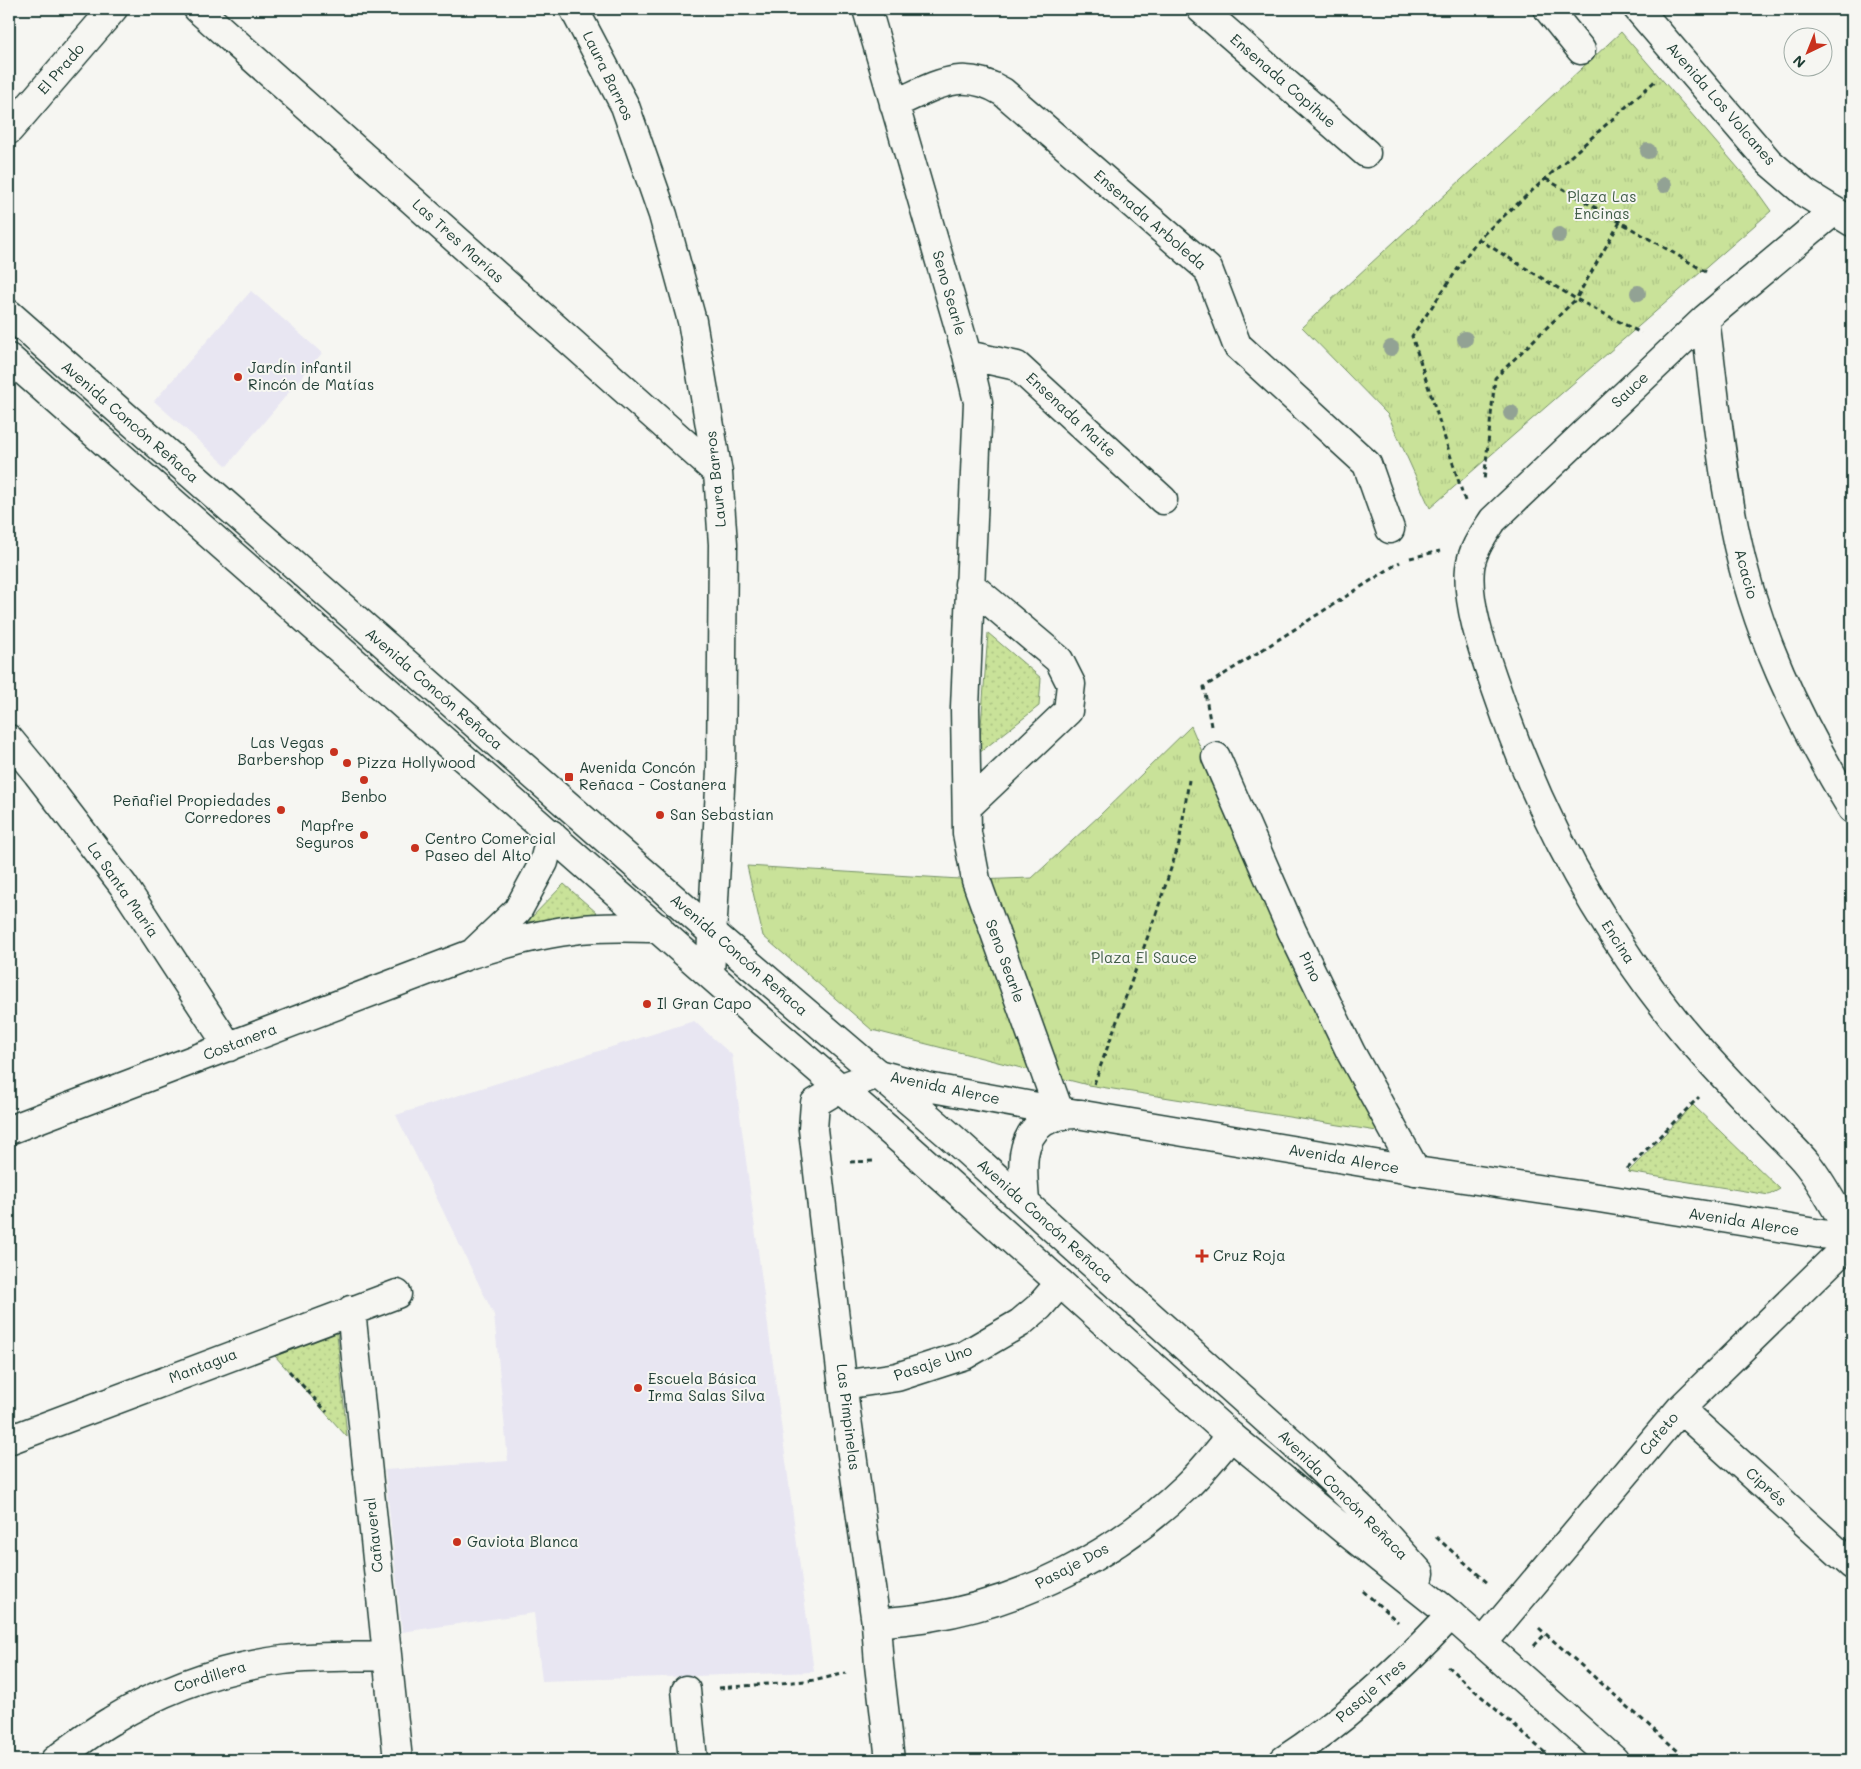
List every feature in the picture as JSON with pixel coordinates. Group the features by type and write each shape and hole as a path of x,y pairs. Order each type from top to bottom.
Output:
{"street":[{"name":"El Prado","path":"9,130 113,9"},
{"name":"Las Tres Marías","path":"198,9 718,472"},
{"name":"Laura Barros","path":"574,9 625,106 663,215 692,321 718,472 723,544 721,750 714,934 710,974"},
{"name":"Seno Searle","path":"867,9 967,355 978,402 965,708 967,833 976,880 1070,1113"},
{"name":"Ensenada Copihue","path":"1201,9 1366,153"},
{"path":"1548,9 1581,50"},
{"name":"Avenida Los Volcanes","path":"1638,9 1769,162 1805,193 1846,214"},
{"name":"Ensenada Arboleda","path":"894,104 942,83 958,79 974,79 989,84 1003,92 1208,269 1237,345 1367,464 1390,529"},
{"name":"Sauce","path":"1470,596 1470,567 1478,543 1494,520 1705,319 1739,291 1846,214"},
{"name":"Avenida Concón Reñaca","path":"9,314 714,934 1025,1202 1314,1463 1366,1513 1418,1570 1451,1614"},
{"name":"Acacio","path":"1705,319 1723,466 1734,528 1750,589 1770,649 1794,707 1824,763 1852,809"},
{"name":"Ensenada Maite","path":"967,355 1017,366 1163,500"},
{"name":"Avenida Concón Reñaca","path":"9,358 913,1150 1231,1436 1348,1533 1451,1614 1614,1760"},
{"path":"967,807 1068,711 1071,684 1058,660 969,584"},
{"name":"Encina","path":"1470,596 1488,664 1510,730 1565,854 1599,912 1636,969 1678,1023 1722,1074 1809,1166 1852,1239"},
{"name":"La Santa María","path":"9,739 123,886 229,1047"},
{"name":"Pino","path":"1216,757 1292,931 1351,1053 1416,1171"},
{"name":"Costanera","path":"471,954 518,910 544,862 551,834"},
{"name":"Costanera","path":"9,1130 471,954 519,940 573,930 659,928"},
{"name":"Avenida Alerce","path":"840,1088 878,1074 927,1087 1070,1113 1416,1171 1599,1198 1852,1239"},
{"name":"Las Pimpinelas","path":"840,1088 815,1102 813,1129 843,1385 876,1622 890,1760"},
{"path":"1025,1202 1024,1155 1028,1140 1037,1127 1050,1118 1070,1113"},
{"name":"Cafeto","path":"1483,1643 1680,1409 1852,1239"},
{"name":"Pasaje Uno","path":"843,1385 897,1377 965,1355 1020,1324 1039,1307 1060,1283"},
{"name":"Mantagua","path":"9,1440 397,1294"},
{"name":"Cañaveral","path":"351,1310 398,1760"},
{"name":"Ciprés","path":"1680,1409 1852,1565"},
{"name":"Pasaje Dos","path":"876,1622 929,1617 982,1605 1032,1588 1082,1564 1127,1536 1157,1512 1186,1487 1231,1436"},
{"name":"Pasaje Tres","path":"1284,1760 1338,1721 1382,1684 1424,1644 1451,1614"},
{"name":"Cordillera","path":"55,1760 109,1722 139,1704 170,1689 207,1676 246,1666 285,1660 386,1656"},
{"path":"686,1690 693,1760"}],"path":[{"path":"1102,1065 1179,844 1189,778 1216,757 1204,687 1405,558 1478,543 1412,336 1478,239 1680,58"},
{"path":"1546,179 1739,291"},
{"path":"1484,485 1494,378 1576,299 1620,222"},
{"path":"1478,239 1576,299 1672,350"},
{"path":"1599,1198 1722,1074"},
{"path":"263,1343 328,1413"},
{"path":"686,1690 817,1680 879,1665"}],"shaded area":[{"name":"Jardín infantil Rincón de Matías","path":"251,291 322,353 227,466 154,401"},
{"name":"Escuela Básica Irma Salas Silva","path":"694,1021 732,1055 814,1672 542,1681 534,1613 402,1632 385,1470 508,1461 494,1315 396,1115"}],"green space":[{"name":"Plaza Las Encinas","path":"1621,32 1751,183 1771,211 1430,508 1388,415 1302,327"},
{"path":"988,633 1041,678 1039,706 979,753"},
{"name":"Plaza El Sauce","path":"1191,726 1279,930 1383,1132 1088,1085 872,1030 763,936 747,866 976,880 1032,878"},
{"path":"564,884 597,913 527,922"},
{"path":"1693,1105 1780,1189 1769,1195 1628,1172"},
{"path":"337,1333 347,1437 275,1356"}],"place":[{"name":"Jardín infantil Rincón de Matías","path":"238,377"},
{"name":"Las Vegas Barbershop","path":"334,752"},
{"name":"Pizza Hollywood","path":"347,763"},
{"name":"Avenida Concón Reñaca - Costanera","path":"569,777"},
{"name":"Benbo","path":"364,780"},
{"name":"Peñafiel Propiedades Corredores","path":"281,810"},
{"name":"San Sebastian","path":"660,815"},
{"name":"Mapfre Seguros","path":"364,835"},
{"name":"Centro Comercial Paseo del Alto","path":"415,848"},
{"name":"Il Gran Capo","path":"647,1004"},
{"name":"Cruz Roja","path":"1202,1256"},
{"name":"Escuela Básica Irma Salas Silva","path":"638,1388"},
{"name":"Gaviota Blanca","path":"457,1542"}]}
